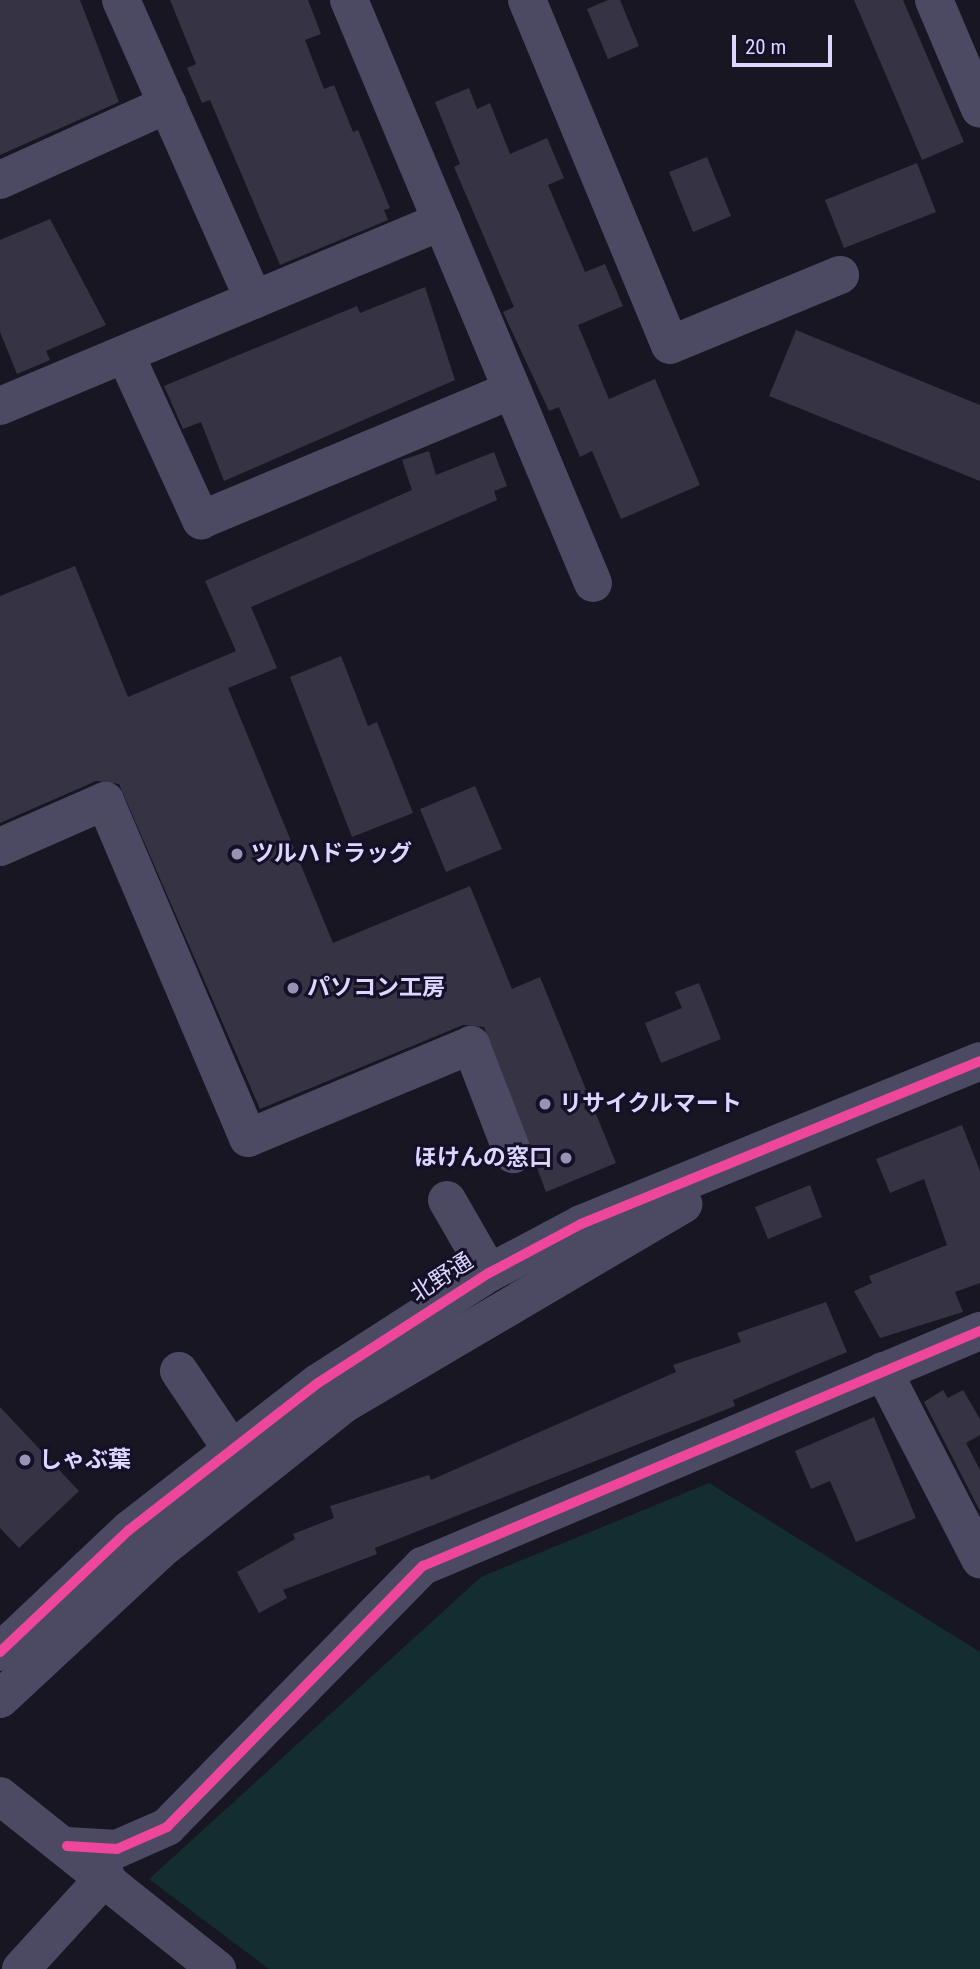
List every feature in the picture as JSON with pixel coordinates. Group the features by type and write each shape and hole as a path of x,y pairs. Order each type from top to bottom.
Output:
{"street":[{"path":"121,0 254,300"},
{"path":"349,0 593,583"},
{"path":"527,0 670,345 840,275"},
{"path":"934,0 980,109"},
{"path":"0,180 168,104"},
{"path":"0,406 442,221"},
{"path":"125,354 201,520 512,390"},
{"path":"0,847 105,801 248,1138 471,1045 513,1154"},
{"name":"北野通","path":"0,1652 128,1530 318,1383 489,1273 581,1224 781,1146 980,1061"},
{"name":"北野通","path":"0,1699 159,1551 344,1405 781,1146"},
{"path":"447,1200 489,1273"},
{"path":"67,1846 117,1849 167,1828 423,1566 883,1371 977,1337"},
{"path":"179,1371 232,1450"},
{"path":"883,1371 980,1559"},
{"path":"0,1796 106,1876 217,1969"},
{"path":"21,1969 106,1876"}],"green space":[{"path":"709,1483 980,1652 980,1969 269,1969 149,1879 481,1577"}],"building":[{"path":"0,0 80,0 119,102 0,155"},
{"path":"170,0 308,0 321,34 305,40 324,89 334,85 353,132 358,130 390,208 384,210 388,220 280,265 210,100 202,103 187,68 196,64"},
{"path":"608,0 620,0 639,46 608,59 587,9"},
{"path":"854,0 903,0 964,142 922,160"},
{"path":"469,88 477,109 490,103 510,154 547,138 564,178 548,185 585,272 605,264 623,306 578,325 609,399 655,379 700,485 621,519 592,451 580,457 559,407 549,411 503,312 514,307 454,167 460,164 435,102"},
{"path":"707,157 731,216 693,232 669,172"},
{"path":"917,163 936,212 844,248 825,200"},
{"path":"50,219 106,325 46,351 50,360 17,374 0,332 0,240"},
{"path":"425,287 455,380 224,481 201,422 183,429 164,386 357,306 360,313"},
{"path":"796,330 980,405 980,481 769,396"},
{"path":"429,451 436,475 494,452 507,486 494,491 497,500 251,607 277,668 228,688 333,943 470,886 512,989 540,977 616,1163 546,1192 484,1027 463,1025 260,1109 119,784 96,781 0,823 0,596 75,566 128,697 236,651 205,581 412,490 402,460"},
{"path":"341,656 368,726 377,722 413,813 352,837 290,677"},
{"path":"475,786 502,849 446,872 420,809"},
{"path":"699,983 721,1039 661,1063 645,1023 682,1008 675,992"},
{"path":"962,1125 980,1171 980,1283 955,1292 963,1312 880,1338 854,1291 872,1283 869,1276 947,1245 924,1179 890,1193 876,1159"},
{"path":"810,1185 822,1217 768,1239 755,1207"},
{"path":"826,1302 847,1352 733,1400 735,1406 375,1548 377,1554 283,1590 287,1598 259,1613 237,1572 295,1539 293,1534 334,1518 330,1506 429,1475 431,1480 676,1372 673,1365 741,1342 737,1333"},
{"path":"943,1390 948,1398 963,1390 980,1419 980,1435 966,1443 980,1470 980,1511 924,1402"},
{"name":"しゃぶ葉","path":"0,1407 79,1491 19,1548 0,1528"},
{"path":"874,1417 916,1518 856,1542 830,1481 811,1489 795,1451"}],"cycle path":[{"path":"0,1652 129,1530 318,1383 489,1273 581,1224 980,1061"},
{"path":"67,1846 117,1849 167,1827 423,1566 980,1331"}],"place":[{"name":"ツルハドラッグ","path":"237,854"},
{"name":"パソコン工房","path":"293,988"},
{"name":"リサイクルマート","path":"545,1104"},
{"name":"ほけんの窓口","path":"566,1158"},
{"name":"しゃぶ葉","path":"25,1460"}]}
